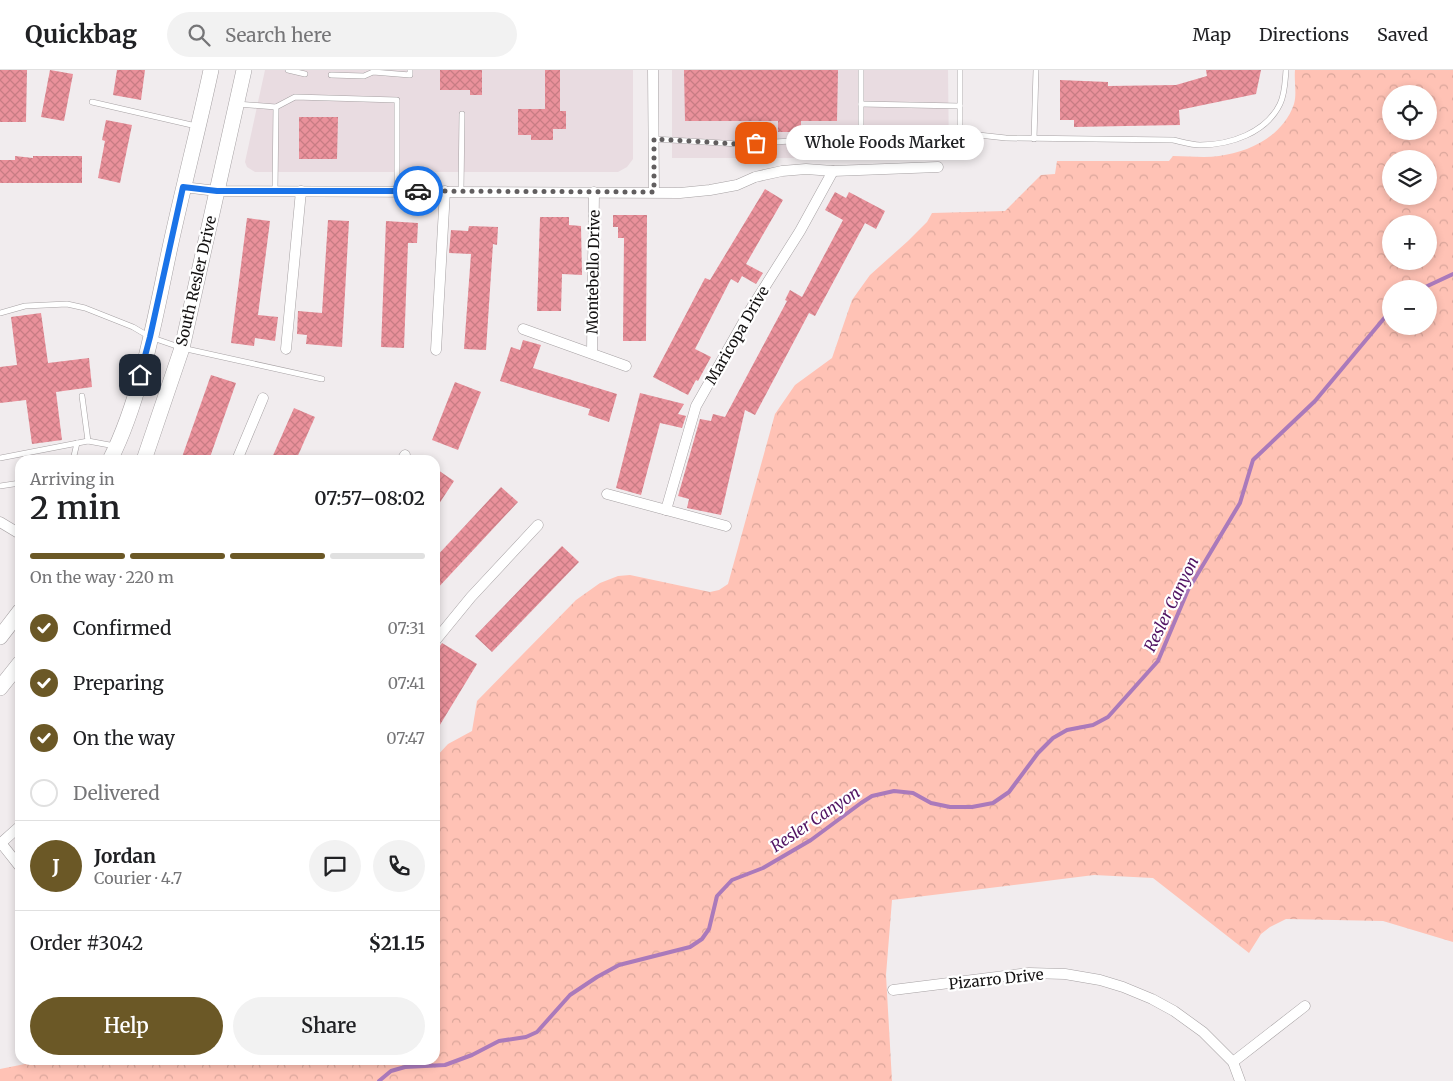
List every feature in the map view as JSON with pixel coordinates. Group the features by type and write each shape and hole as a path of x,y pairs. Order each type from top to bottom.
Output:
{"main road":[{"path":"112,455 135,394 150,337 211,70"},
{"name":"South Resler Drive","path":"146,455 182,348 244,70"},
{"path":"0,637 15,618"},
{"path":"0,688 15,669"}],"street":[{"path":"653,70 654,192"},
{"path":"183,187 217,191 680,193 737,185 755,177 782,171 938,167"},
{"name":"Maricopa Drive","path":"666,510 696,406 752,307 800,231 833,171"},
{"path":"286,349 301,191"},
{"path":"436,350 445,191"},
{"name":"Montebello Drive","path":"592,353 594,192"},
{"name":"Montebello Drive","path":"523,329 626,366"},
{"path":"239,455 263,398"},
{"path":"607,494 726,526"},
{"path":"0,522 15,531"},
{"path":"440,635 471,597 538,525"},
{"path":"15,831 1,844 15,861"},
{"name":"Pizarro Drive","path":"893,990 1029,973 1065,974 1100,980 1123,987 1174,1011 1203,1032 1233,1062 1240,1081"},
{"path":"1233,1062 1305,1006"}],"lane":[{"path":"288,70 305,74"},
{"path":"331,75 364,76 373,71 410,75 410,70"},
{"path":"861,70 861,136"},
{"path":"960,70 960,133"},
{"path":"1034,138 1036,70"},
{"path":"654,139 739,144 877,134 960,133 1006,138 1173,140 1199,145 1226,142 1249,135 1267,122 1280,106 1286,70"},
{"path":"236,104 276,107 295,97 397,100 396,191"},
{"path":"92,102 199,126"},
{"path":"861,104 960,106"},
{"path":"275,191 276,107"},
{"path":"461,191 462,114"},
{"path":"0,313 25,306 67,304 85,308 133,327 150,337 182,348 322,379"},
{"path":"82,396 88,440"},
{"path":"15,455 88,440 117,446"},
{"path":"74,455 77,443"},
{"path":"0,458 15,455"},
{"path":"0,486 15,484"}],"shaded area":[{"path":"265,70 633,70 633,159 627,167 618,172 255,172 247,167 245,162"},
{"path":"672,70 948,70 949,158 672,158"}],"green space":[{"path":"1295,70 1453,70 1453,942 1383,921 1286,919 1261,934 1249,953 1153,878 1094,875 892,900 886,975 892,1081 0,1081 0,1069 20,1065 440,1065 440,753 448,744 472,731 477,701 576,600 600,583 618,576 630,575 710,592 719,590 728,584 775,414 795,385 832,358 852,300 870,275 927,222 932,213 1005,211 1041,175 1055,174 1057,161 1169,161 1173,156 1213,157 1242,151 1274,133 1289,115 1295,100"}],"building":[{"path":"0,70 27,70 26,122 0,122"},
{"path":"50,70 73,74 64,121 41,117"},
{"path":"117,70 145,70 141,100 113,95"},
{"path":"440,70 482,70 482,95 470,95 470,90 440,90"},
{"path":"545,70 560,70 560,111 566,111 566,129 553,129 553,140 531,140 531,135 518,135 518,109 545,109"},
{"path":"684,70 838,70 837,121 801,121 801,132 778,132 778,121 685,121"},
{"path":"1206,70 1261,70 1256,94 1179,110 1180,125 1074,127 1074,120 1060,120 1060,80 1108,82 1108,86 1176,85 1207,76"},
{"path":"299,117 338,117 337,159 299,159"},
{"path":"106,120 132,125 120,183 98,178 105,141 102,140"},
{"path":"15,156 33,158 33,156 82,156 82,183 0,183 0,160 15,160"},
{"path":"765,189 783,200 746,264 763,273 756,284 742,276 738,283 731,279 695,349 711,357 688,395 653,377 705,278 710,280"},
{"path":"835,192 846,198 849,192 885,211 876,229 865,223 815,316 809,313 755,415 745,410 721,515 687,508 689,499 678,496 700,419 711,421 713,414 725,417 787,301 785,300 790,290 802,297 843,220 825,210"},
{"path":"613,215 647,215 646,341 623,341 624,238 618,238 618,227 613,227"},
{"path":"540,217 569,217 569,225 581,226 582,275 562,274 561,311 537,311"},
{"path":"247,218 270,221 258,315 278,317 275,341 255,338 254,346 231,343"},
{"path":"328,220 349,221 342,347 306,344 307,335 297,334 298,311 322,313"},
{"path":"386,221 418,223 417,243 408,243 404,348 381,347"},
{"path":"469,226 498,227 497,245 493,244 486,350 464,349 471,254 449,253 451,230 468,231"},
{"path":"41,313 48,363 89,358 92,387 56,392 62,440 32,444 26,400 0,403 0,367 17,365 11,317"},
{"path":"523,340 541,345 533,368 617,394 609,422 588,415 590,409 500,381 511,347 520,350"},
{"path":"211,375 236,383 211,455 183,455"},
{"path":"455,382 481,392 458,450 432,440"},
{"path":"640,393 684,404 678,414 686,416 682,428 660,423 641,495 616,488"},
{"path":"294,408 315,417 298,455 273,455"},
{"path":"440,471 454,481 440,502"},
{"path":"501,487 518,502 440,586 440,553"},
{"path":"562,546 579,562 492,652 475,636"},
{"path":"442,643 477,664 440,725 440,646"}],"waterway":[{"name":"Resler Canyon","path":"1437,282 1453,274"},
{"name":"Resler Canyon","path":"379,1081 391,1071 405,1067 445,1065 472,1055 499,1041 526,1037 537,1032 570,995 597,977 619,965 690,947 702,939 709,929 717,896 732,880 763,868 811,840 872,796 894,791 913,793 931,803 950,807 972,807 993,803 1009,792 1038,753 1053,738 1067,730 1093,725 1108,717 1158,661 1188,590 1240,503 1253,460 1315,401 1382,321"}],"way so far":[{"path":"418,191 654,192 654,139 739,144 756,143"}],"place":[{"name":"Whole Foods Market","path":"756,143"}],"route":[{"path":"140,375 183,187 217,191 418,191"}]}
